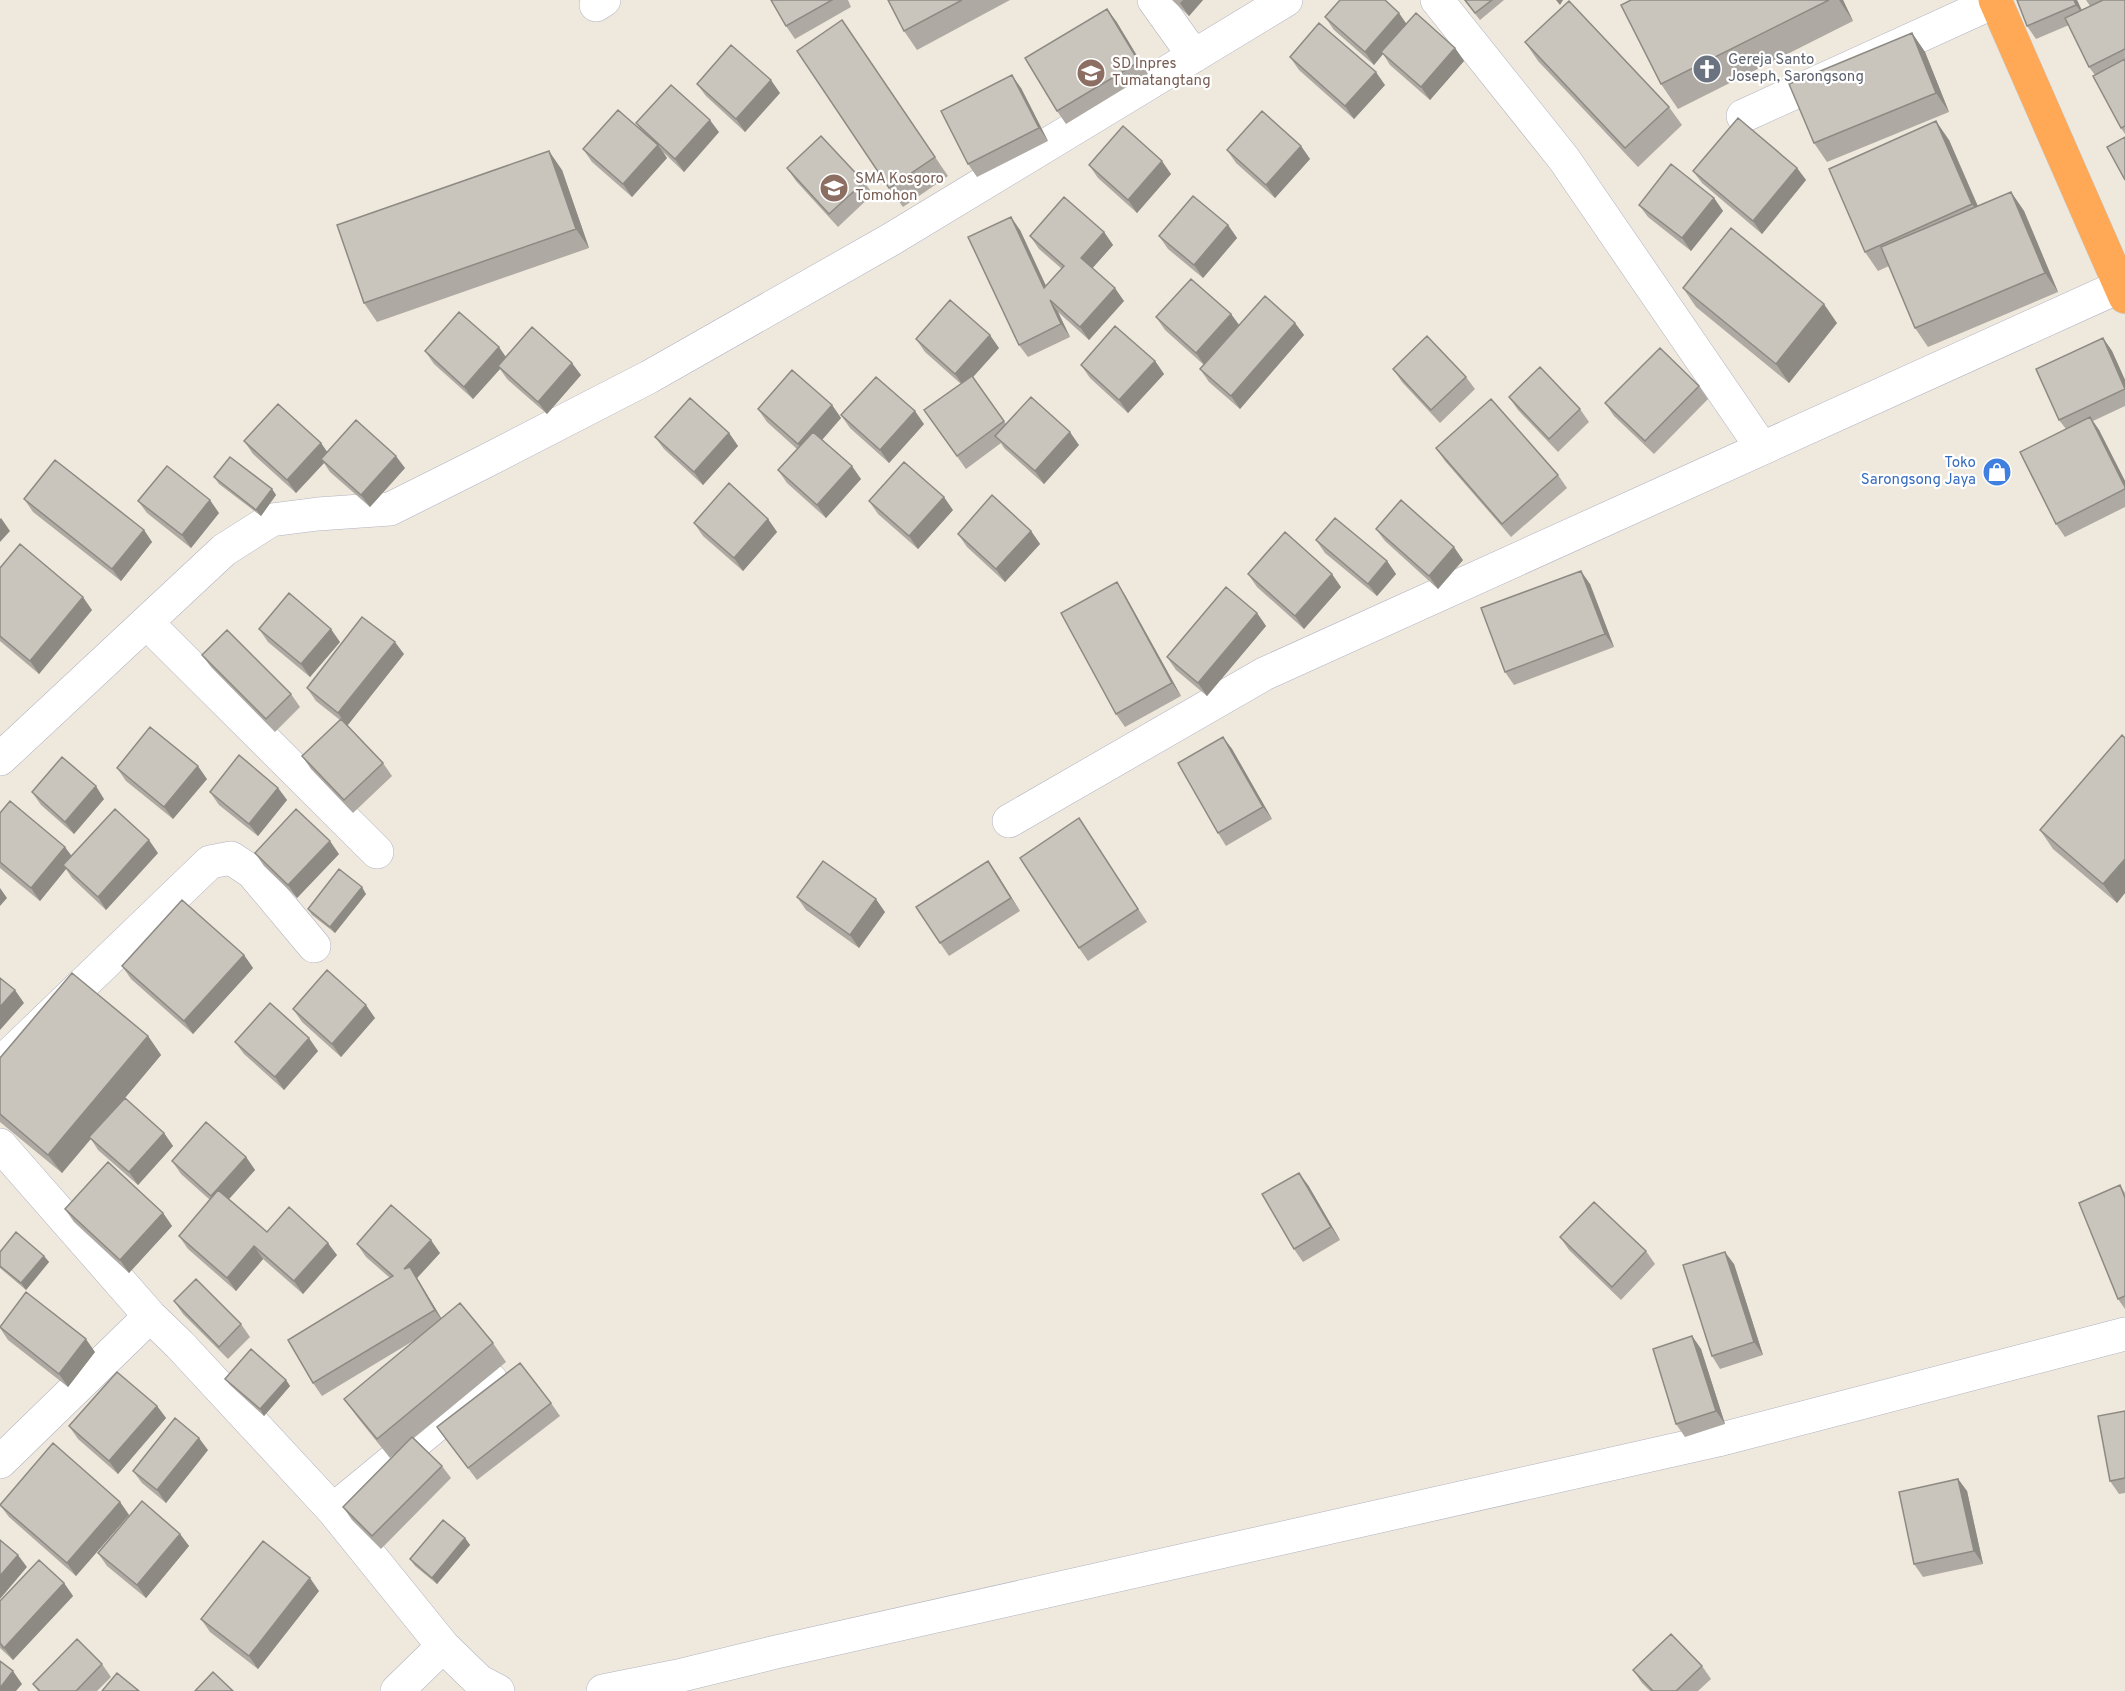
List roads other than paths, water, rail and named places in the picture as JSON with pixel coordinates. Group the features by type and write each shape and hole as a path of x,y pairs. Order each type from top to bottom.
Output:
{"highway":[{"path":"1996,1 2123,289"}],"street":[{"path":"1154,0 1194,56"},
{"path":"0,759 224,550 271,520 390,509 649,377 890,240 1286,0"},
{"path":"1437,0 1564,159 1762,448"},
{"path":"1743,116 1996,1"},
{"path":"1009,821 1264,674 1762,448 2123,289"},
{"path":"147,623 377,852"},
{"path":"0,1064 210,862 231,858 252,872 314,946"},
{"path":"0,1145 150,1316 180,1345 333,1510 443,1646 479,1681 498,1691"},
{"path":"0,1462 150,1316"},
{"path":"603,1691 655,1686 1718,1440 2125,1334"},
{"path":"333,1510 491,1380"},
{"path":"400,1690 443,1646"}],"place":[{"name":"Gereja Santo Joseph, Sarongsong","path":"1707,69"},
{"name":"SD Inpres Tumatangtang","path":"1091,73"},
{"name":"SMA Kosgoro Tomohon","path":"834,188"},
{"name":"Toko Sarongsong Jaya","path":"1997,472"}]}
